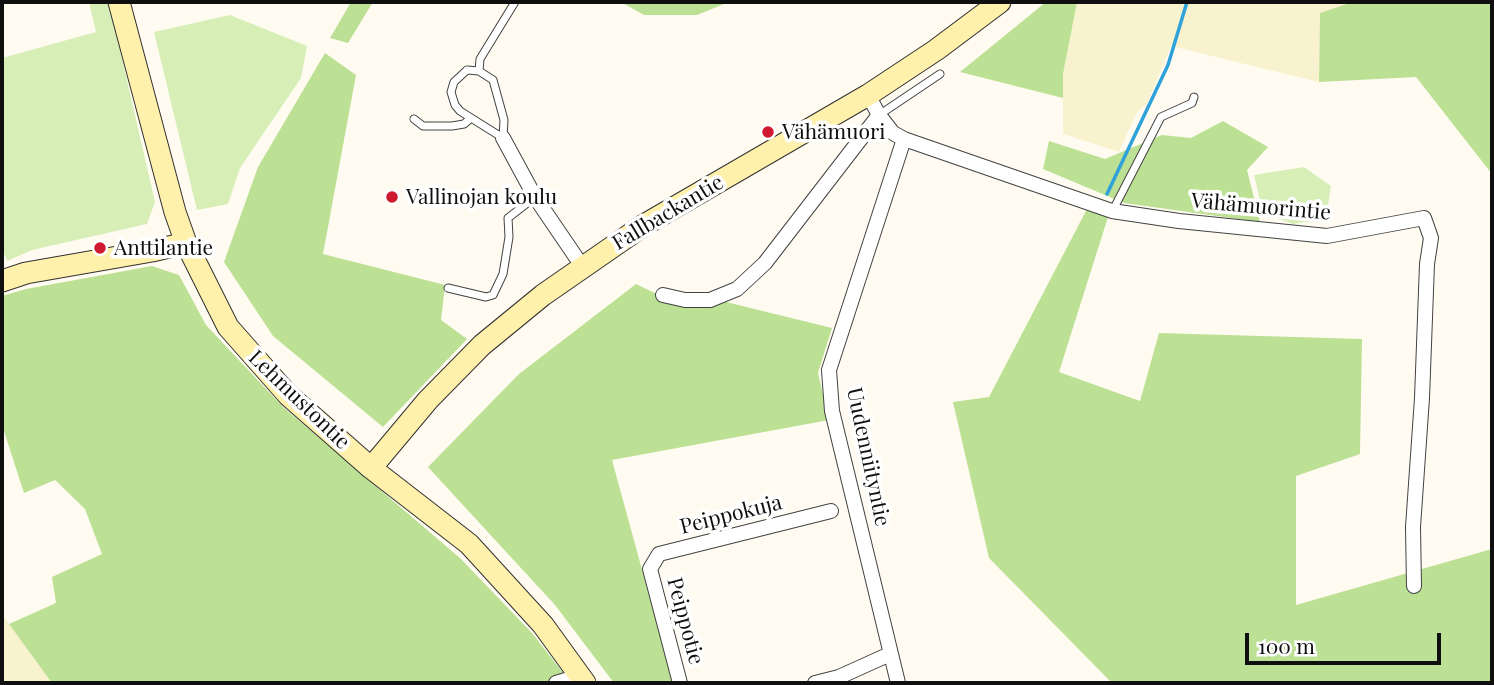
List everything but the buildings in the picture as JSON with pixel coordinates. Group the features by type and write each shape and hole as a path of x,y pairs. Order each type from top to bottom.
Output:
{"street":[{"name":"Lehmustontie","path":"119,2 175,212 186,243 228,327 288,396 371,468 469,544 543,625 582,679"},
{"name":"Fallbackantie","path":"371,468 428,400 482,345 582,266 644,225 868,95 936,50 1000,2"},
{"path":"868,95 893,133 904,139"},
{"path":"663,295 685,300 710,300 737,289 765,262 879,115"},
{"path":"503,138 535,197 582,266"},
{"name":"Vähämuorintie","path":"904,139 1112,211 1179,221 1327,236 1424,218 1431,238 1413,527 1414,586"},
{"name":"Uudenniityntie","path":"898,683 832,411 829,370 904,139"},
{"path":"2,281 26,273 186,243"},
{"name":"Peippokuja","path":"650,569 659,554 831,511"},
{"name":"Peippotie","path":"650,569 680,683"},
{"path":"815,683 839,677 890,654"},
{"path":"556,683 582,679"}],"lane":[{"path":"479,71 480,59 515,2"},
{"path":"467,70 479,71 493,80 504,120 503,138 455,105 451,92 454,82 467,70"},
{"path":"879,115 940,74"},
{"path":"1112,211 1161,117 1192,103 1194,97"},
{"path":"414,120 423,126 452,126 464,124 471,118"},
{"path":"449,288 486,297 493,295 503,274 509,237 508,218 535,197"}],"shaded area":[{"path":"1077,2 1353,2 1320,14 1319,82 1171,46 1147,104 1137,112 1119,152 1063,134 1063,74"},
{"path":"2,615 9,624 53,683 2,683"}],"green space":[{"path":"89,2 109,2 155,202 147,224 32,250 7,261 2,248 2,58 96,32"},
{"path":"351,2 373,2 348,43 330,38"},
{"path":"621,2 729,2 697,15 644,15"},
{"path":"1046,2 1077,2 1063,74 1063,98 960,72"},
{"path":"1353,2 1492,2 1492,174 1416,77 1319,82 1320,13"},
{"path":"230,15 307,46 301,78 240,168 228,204 197,210 154,32"},
{"path":"325,53 356,75 323,254 445,285 441,320 467,339 383,427 273,336 224,262 258,167"},
{"path":"1223,121 1268,147 1247,170 1260,222 1124,203 1043,169 1049,141 1105,159 1162,135 1191,138"},
{"path":"1304,167 1331,186 1326,218 1293,224 1263,213 1254,175"},
{"path":"1087,209 1108,217 1059,372 1140,401 1159,333 1362,339 1360,454 1296,476 1296,605 1492,549 1492,683 1102,683 1110,681 989,558 953,402 989,397"},
{"path":"152,266 179,275 206,325 283,407 460,558 532,633 571,683 52,683 9,624 56,603 52,577 102,554 85,509 55,480 24,493 2,425 2,296 26,289"},
{"path":"636,284 663,297 718,300 832,328 818,373 829,420 612,460 673,683 614,683 555,605 428,467 519,374"}],"waterway":[{"path":"1107,194 1168,65 1187,2"}],"place":[{"name":"Vähämuori","path":"768,132"},
{"name":"Vallinojan koulu","path":"392,197"},
{"name":"Anttilantie","path":"100,248"}]}
